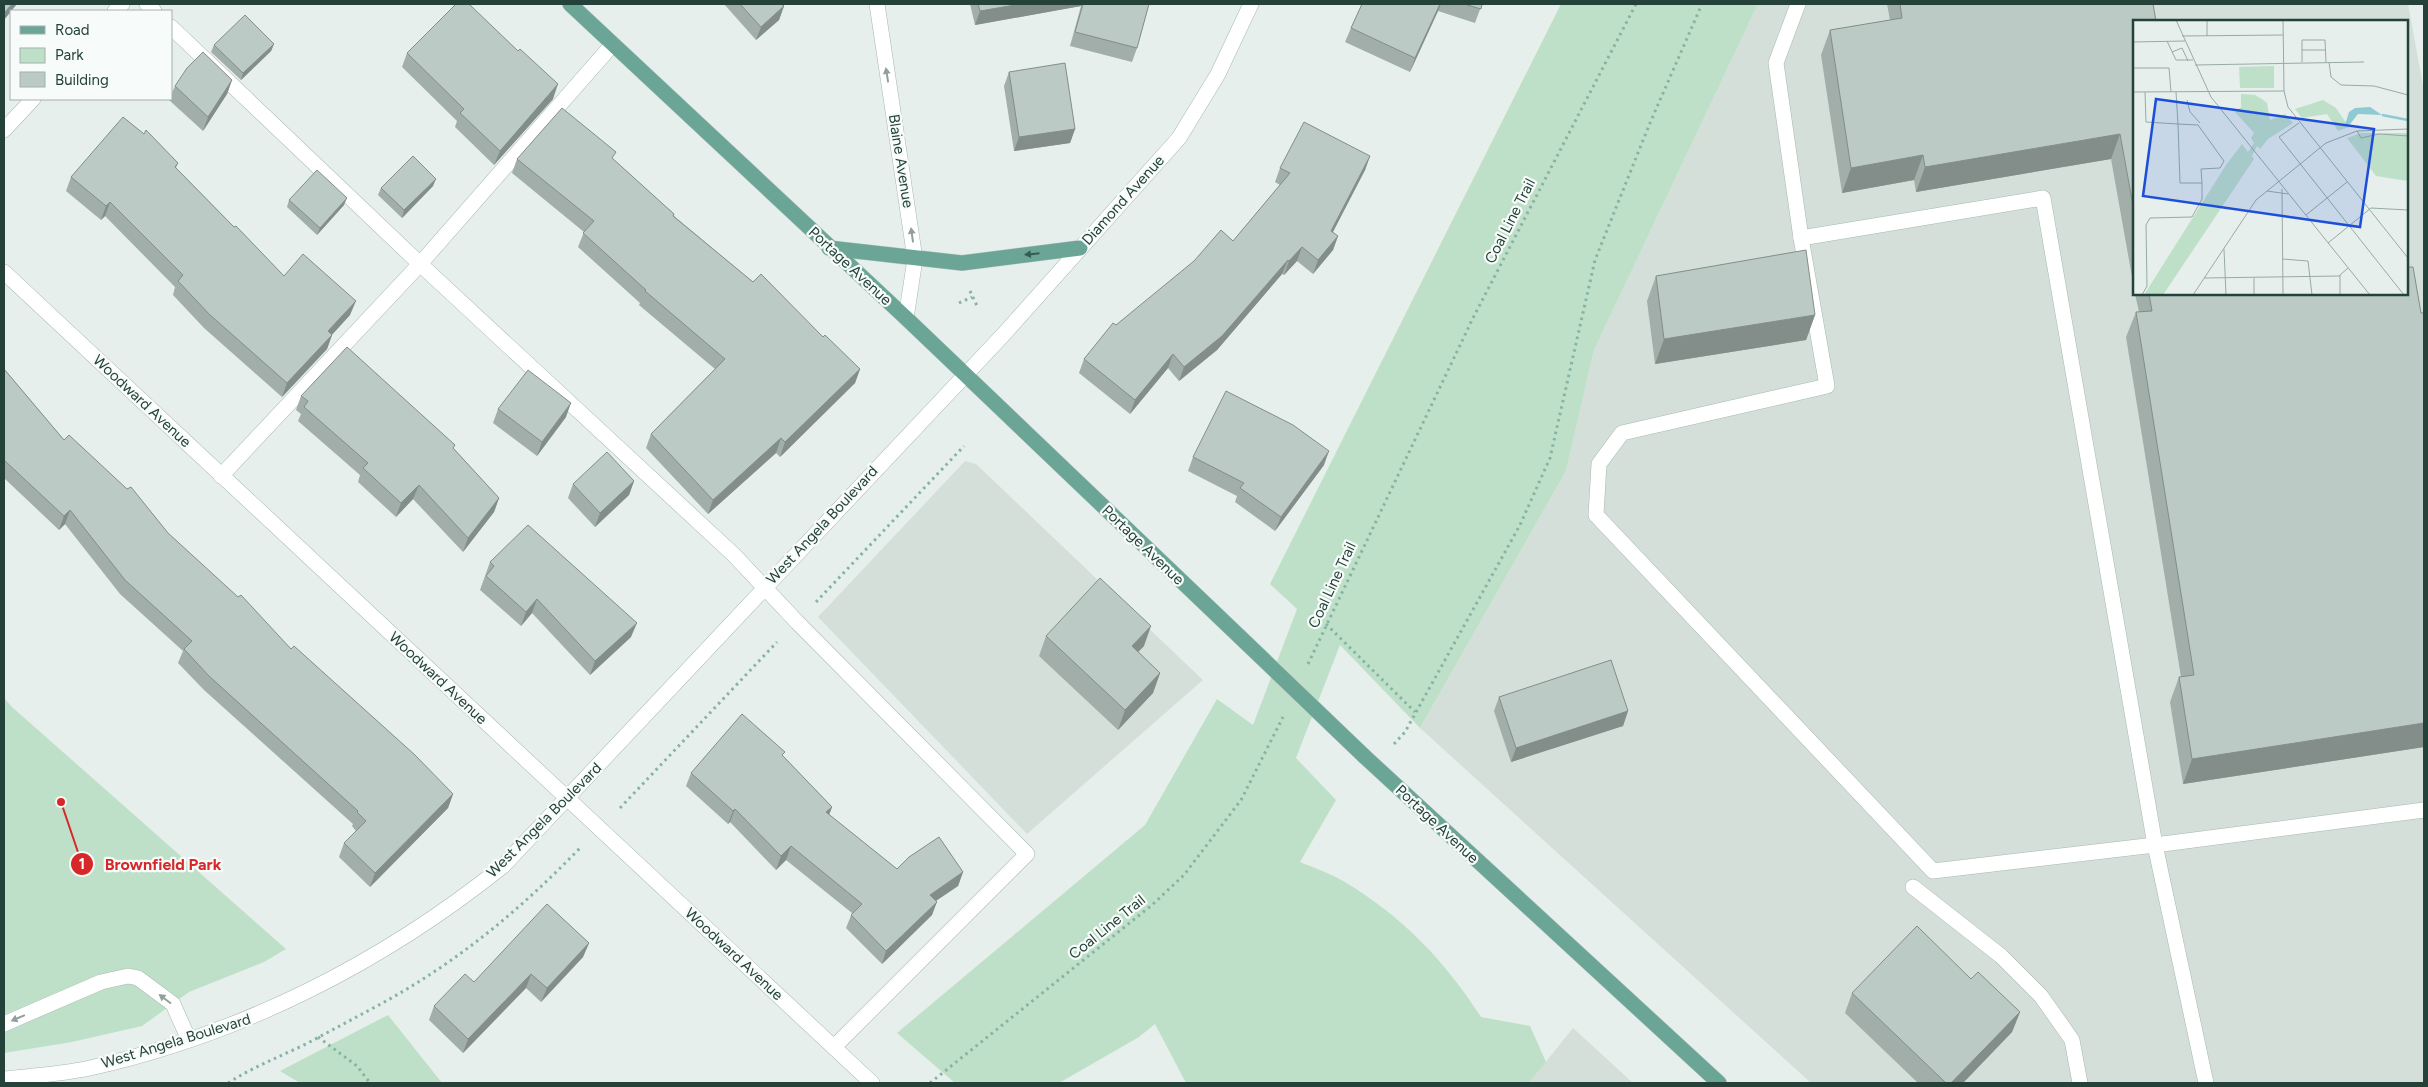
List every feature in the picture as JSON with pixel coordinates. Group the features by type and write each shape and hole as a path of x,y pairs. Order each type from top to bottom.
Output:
{"main road":[{"name":"Portage Avenue","path":"570,4 906,318 1369,762 1719,1083"},
{"path":"829,248 962,263 1080,248"}],"street":[{"name":"Blaine Avenue","path":"877,4 915,258 906,318"},
{"name":"Diamond Avenue","path":"964,374 1003,335 1179,138 1218,74 1251,4"},
{"path":"1798,4 1776,63 1800,238 1827,386 1622,433 1599,464 1596,515 1933,870 2155,846 2424,810"},
{"path":"172,28 420,264 734,555 797,622 1027,854 834,1048"},
{"path":"221,476 420,264 614,44"},
{"path":"4,130 32,100"},
{"path":"1800,238 2043,198 2155,846 2206,1083"},
{"name":"Woodward Avenue","path":"4,272 872,1083"},
{"name":"West Angela Boulevard","path":"4,1079 89,1068 188,1040 258,1015 388,949 457,903 503,866 964,374"},
{"path":"1913,887 2001,956 2041,996 2072,1040 2080,1083"},
{"path":"4,1024 101,982 128,976 138,978 173,1004 188,1040"}],"path":[{"name":"Coal Line Trail","path":"1306,667 1473,318 1636,4"},
{"path":"1369,762 1405,732 1520,526 1550,458 1595,260 1650,123 1702,4"},
{"path":"959,303 972,297"},
{"path":"1326,624 1415,712"},
{"name":"Coal Line Trail","path":"930,1083 1152,905 1184,875 1241,800 1287,710"},
{"path":"228,1083 263,1062 318,1037 386,1001 454,959 523,906 565,864"},
{"path":"318,1037 357,1066 370,1083"}],"shaded area":[{"path":"1758,4 2408,4 2424,91 2424,1083 1811,1083 1420,728 1566,471 1594,350"},
{"path":"965,461 976,464 1203,680 1027,834 818,617"},
{"path":"1573,1028 1633,1083 1529,1083"}],"green space":[{"path":"1561,4 1758,4 1594,350 1566,471 1420,728 1340,645 1296,758 1336,800 1300,862 1345,882 1386,910 1437,959 1467,996 1481,1017 1530,1026 1546,1062 1529,1083 1186,1083 1155,1024 1139,1037 1059,1083 955,1083 897,1033 1145,825 1217,699 1253,725 1297,609 1270,584"},
{"path":"4,698 286,949 264,962 189,992 142,1026 72,1042 4,1053"},
{"path":"388,1015 442,1083 300,1083 280,1071"}],"building":[{"path":"4,4 12,4 4,13"},
{"path":"456,4 469,4 518,51 520,49 558,84 500,151 460,113 464,109 407,53"},
{"path":"740,4 781,4 784,6 761,27"},
{"path":"978,4 1021,4 980,11"},
{"path":"1083,4 1149,4 1137,48 1075,32"},
{"path":"1362,4 1440,4 1415,58 1351,28"},
{"path":"1464,4 1482,4 1481,9"},
{"path":"1900,4 2153,4 2156,20 2133,20 2133,206 2120,134 1925,167 1923,155 1851,168 1830,30 1902,18"},
{"path":"245,15 274,44 243,73 214,45"},
{"path":"203,52 232,80 208,117 175,86 187,68"},
{"path":"1065,63 1075,129 1019,137 1009,72"},
{"path":"562,108 616,152 612,158 674,214 673,216 753,282 761,274 823,337 825,335 860,369 785,442 781,438 713,500 651,434 725,359 645,291 583,233 594,221 517,159"},
{"path":"123,117 144,134 146,130 178,163 175,167 284,276 303,254 356,301 328,331 332,335 287,383 209,314 178,281 183,275 110,202 106,206 71,177"},
{"path":"1304,122 1370,156 1331,231 1338,236 1318,260 1302,247 1288,260 1222,336 1184,367 1173,354 1135,400 1084,359 1113,323 1116,325 1194,261 1221,230 1233,241 1290,173 1280,168"},
{"path":"413,156 436,179 404,210 381,188"},
{"path":"317,170 347,198 320,228 289,200"},
{"path":"1806,250 1815,315 1664,339 1656,276"},
{"path":"2408,267 2413,267 2421,313 2424,313 2424,723 2192,759 2179,677 2194,675 2136,312 2152,311 2149,295 2408,295"},
{"path":"347,347 455,445 453,448 499,498 468,538 419,485 401,503 363,468 368,463 304,407 308,401 301,396"},
{"path":"4,369 64,440 69,435 127,489 131,487 168,533 238,597 241,595 291,649 294,646 415,755 453,794 375,873 344,843 366,821 358,811 209,676 184,649 192,641 125,580 70,510 64,516 4,460"},
{"path":"528,370 571,403 542,442 498,409"},
{"path":"1226,391 1293,425 1329,451 1281,517 1240,488 1244,483 1193,457"},
{"path":"607,452 634,481 600,513 573,484"},
{"path":"528,525 637,623 595,661 537,599 526,612 486,576 494,566 490,562"},
{"path":"1100,578 1151,626 1132,646 1160,673 1125,710 1046,636"},
{"path":"1611,660 1628,711 1516,748 1499,697"},
{"path":"742,714 785,752 782,755 832,807 826,812 897,869 909,857 939,837 963,872 930,895 937,902 886,951 851,915 862,904 791,846 781,856 735,809 733,811 691,773"},
{"path":"547,904 589,943 547,988 531,974 468,1039 434,1006 465,974 474,982"},
{"path":"1917,926 1971,979 1978,972 2020,1012 1951,1083 1946,1083 1852,993"}],"place":[{"name":"Brownfield Park","path":"61,802"}]}
